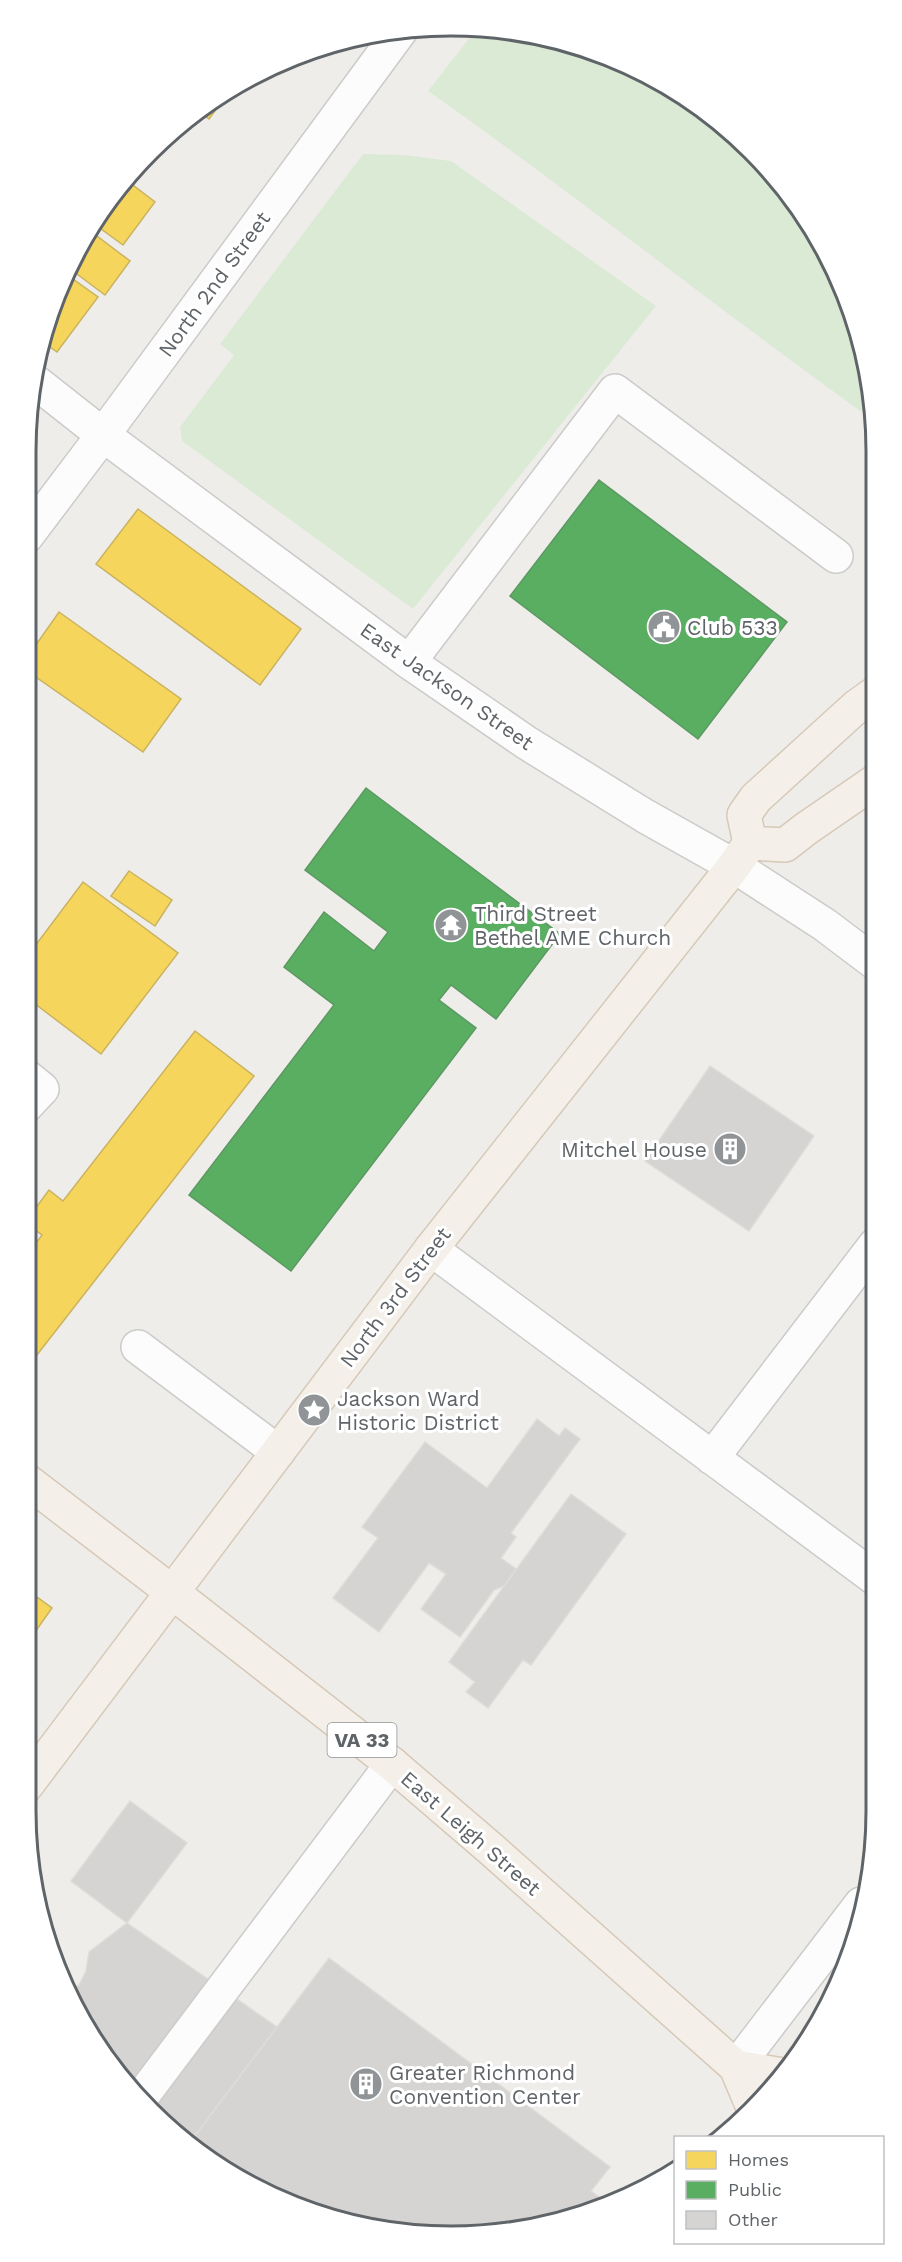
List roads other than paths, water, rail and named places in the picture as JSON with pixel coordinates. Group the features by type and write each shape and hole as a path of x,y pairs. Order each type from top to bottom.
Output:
{"main road":[{"path":"866,700 756,798 744,815 742,854 785,845 866,788"},
{"name":"North 3rd Street","path":"36,1773 431,1249 742,854"},
{"name":"East Leigh Street","path":"36,1488 392,1764 736,2067 750,2098"},
{"path":"736,2067 773,2073"}],"street":[{"name":"North 2nd Street","path":"36,524 393,41"},
{"name":"East Jackson Street","path":"42,387 103,435 410,662 527,743 645,816 742,854 825,925 866,956"},
{"path":"410,662 615,391 836,556"},
{"path":"36,1084 42,1089 36,1095"},
{"path":"431,1249 866,1573"},
{"path":"712,1458 866,1257"},
{"path":"138,1347 278,1452"},
{"path":"146,2092 392,1764"},
{"path":"736,2067 853,1915"}],"place":[{"name":"Club 533","path":"664,627"},
{"name":"Third Street Bethel AME Church","path":"451,925"},
{"name":"Mitchel House","path":"730,1149"},
{"name":"Jackson Ward Historic District","path":"314,1410"},
{"name":"Greater Richmond Convention Center","path":"366,2084"}]}
